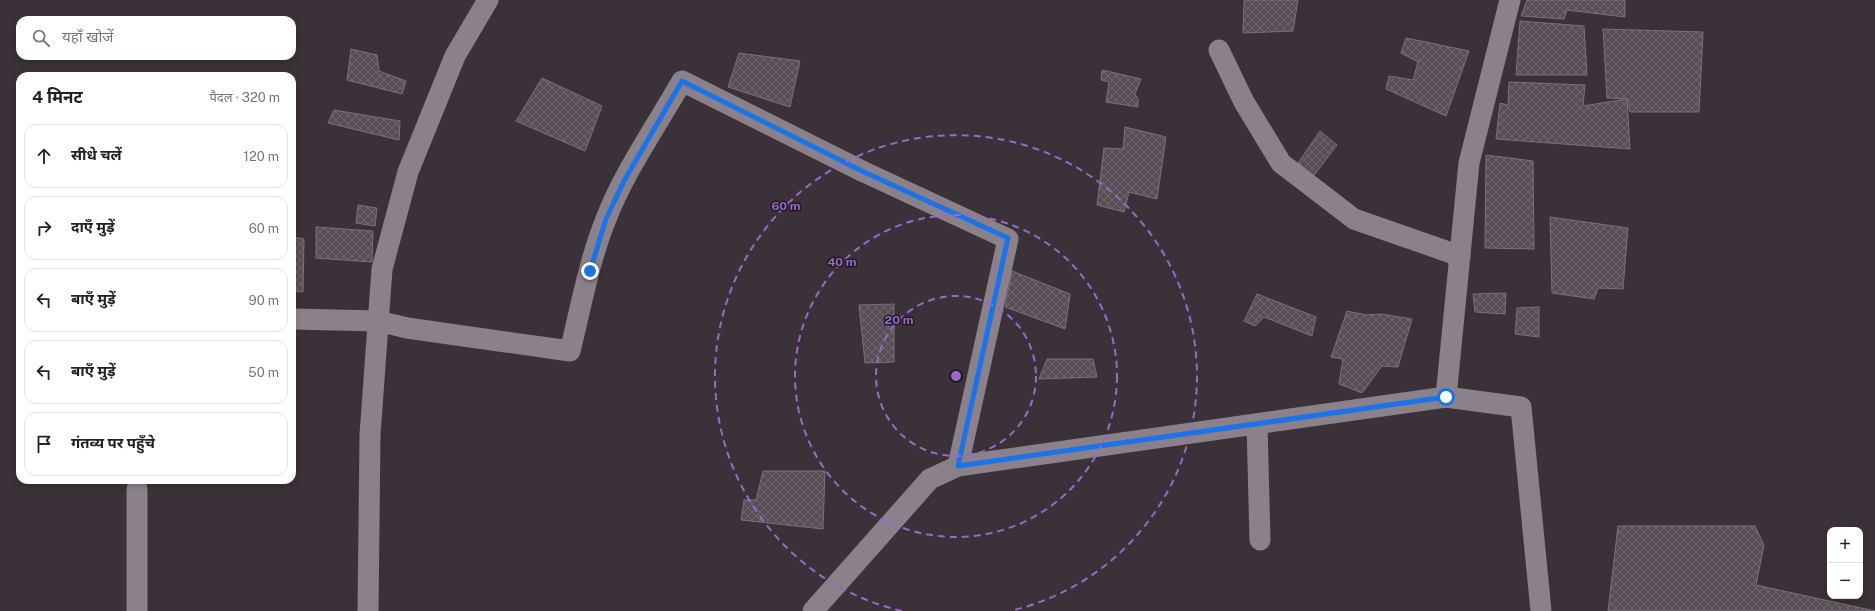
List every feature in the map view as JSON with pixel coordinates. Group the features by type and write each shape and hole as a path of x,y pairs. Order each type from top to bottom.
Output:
{"street":[{"path":"368,611 370,435 382,269 408,172 455,56 488,0"},
{"path":"1446,397 1469,163 1510,0"},
{"path":"1219,50 1244,102 1281,163 1354,219 1460,256"},
{"path":"296,319 378,321 407,328 570,351 590,271 606,219 624,181 682,81 862,171 1008,238 958,466"},
{"path":"813,611 930,480 958,466 1446,397 1521,407 1541,611"},
{"path":"1257,424 1260,540"},
{"path":"137,489 137,611"}],"building":[{"path":"1244,0 1298,0 1293,31 1243,33"},
{"path":"1527,0 1625,0 1625,17 1567,10 1564,19 1521,16"},
{"path":"1520,21 1584,26 1587,75 1516,75"},
{"path":"1603,29 1703,32 1699,112 1630,112 1627,99 1607,98"},
{"path":"1406,38 1469,51 1446,116 1386,89 1389,76 1413,80 1418,62 1401,53"},
{"path":"351,49 377,55 379,71 406,81 402,94 347,80"},
{"path":"739,53 800,61 790,107 728,87"},
{"path":"1102,70 1141,79 1135,94 1138,99 1138,107 1106,102 1109,82 1101,80"},
{"path":"542,78 602,106 585,151 516,121"},
{"path":"1509,82 1585,85 1583,106 1627,99 1630,149 1496,139 1500,103 1508,105"},
{"path":"334,110 400,121 399,140 328,123"},
{"path":"1125,127 1166,137 1157,199 1129,192 1124,212 1097,205 1104,148 1123,149"},
{"path":"1320,131 1337,145 1311,179 1298,163"},
{"path":"1486,155 1533,161 1534,249 1485,248"},
{"path":"358,205 377,208 375,226 356,223"},
{"path":"1550,217 1628,228 1623,289 1598,288 1594,299 1552,293"},
{"path":"316,227 373,231 372,262 316,258"},
{"path":"296,238 304,239 303,292 296,291"},
{"path":"1012,271 1070,294 1065,329 1005,307"},
{"path":"1506,293 1505,314 1475,312 1473,294"},
{"path":"1257,294 1316,317 1312,336 1264,317 1255,326 1244,321"},
{"path":"894,304 894,362 865,363 859,305"},
{"path":"1539,307 1539,337 1515,334 1517,308"},
{"path":"1347,311 1366,315 1381,314 1412,319 1398,367 1382,366 1362,393 1339,384 1343,359 1331,357"},
{"path":"1047,359 1093,359 1097,377 1039,379"},
{"path":"763,471 825,471 823,529 741,520 744,500 756,500"},
{"path":"1618,526 1755,526 1764,545 1756,585 1875,611 1608,611"}],"route":[{"path":"590,271 606,219 624,181 682,81 862,171 1008,238 958,466 1446,397"}]}
